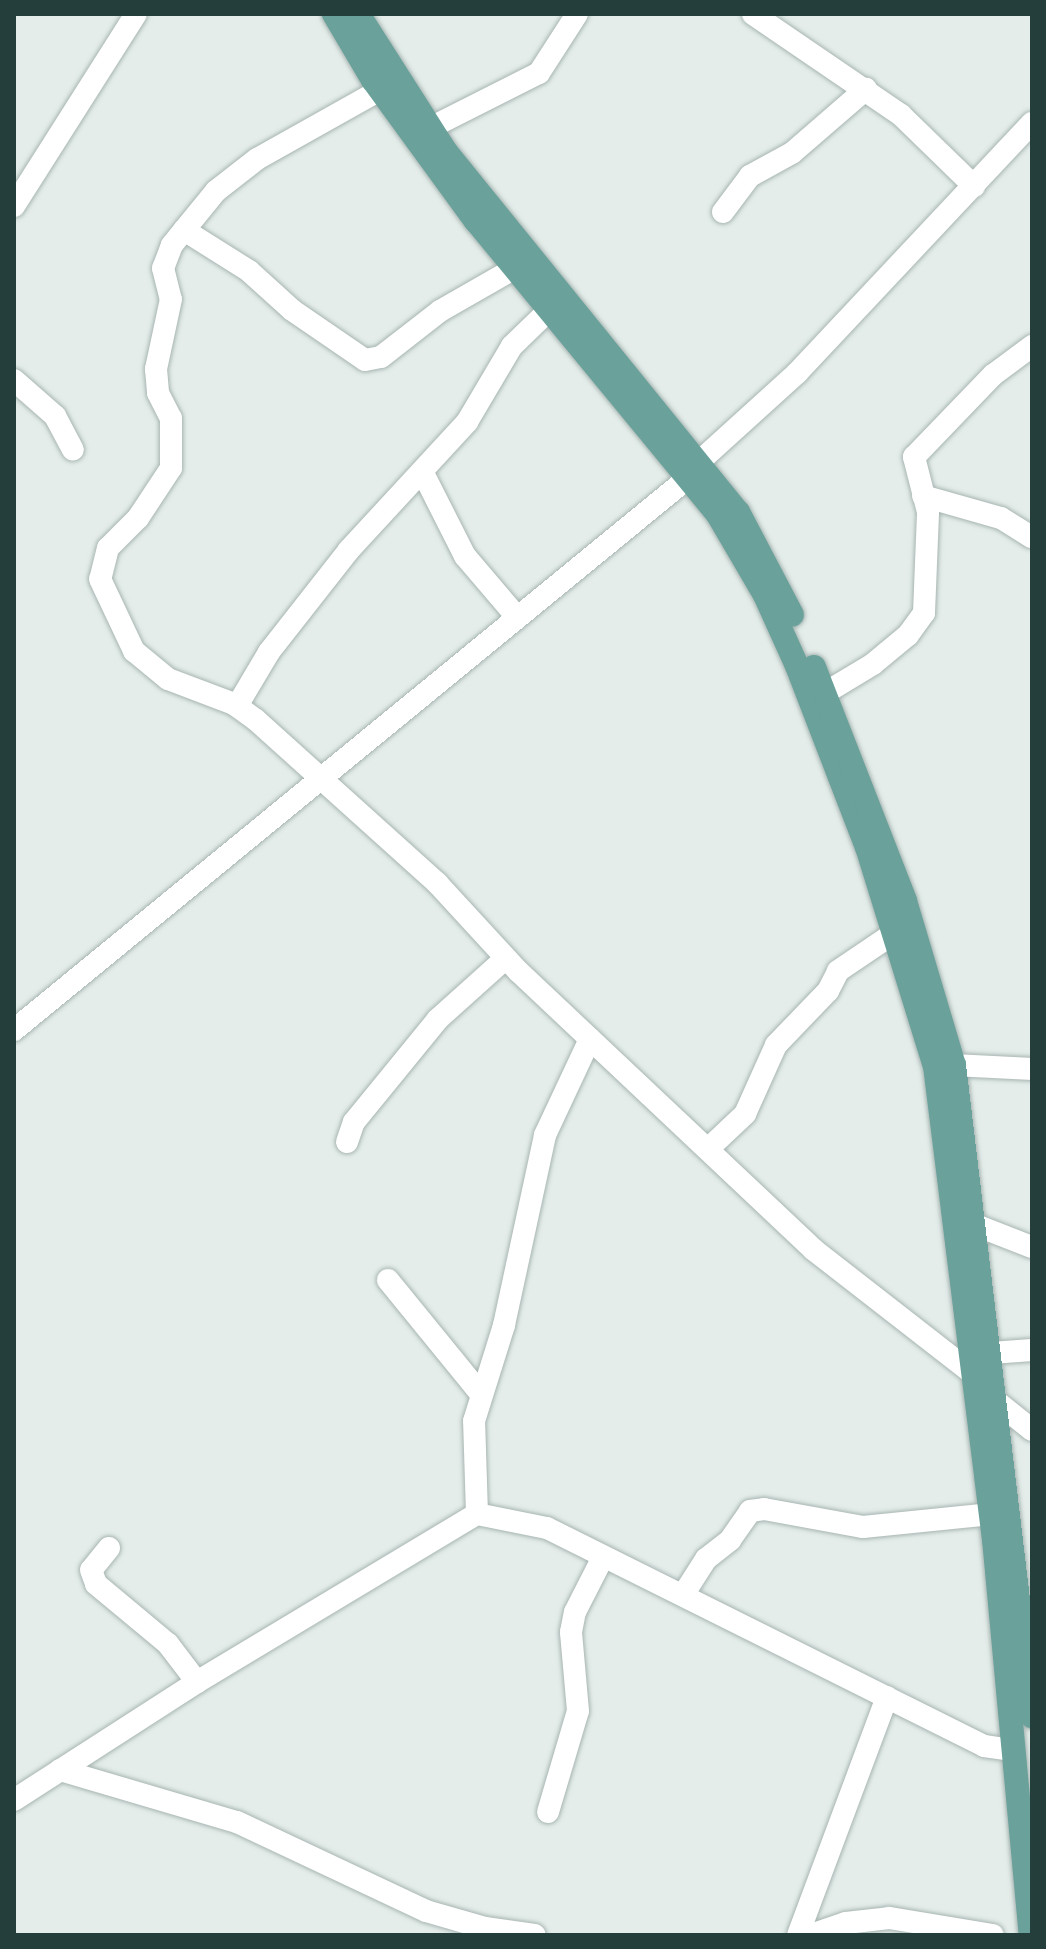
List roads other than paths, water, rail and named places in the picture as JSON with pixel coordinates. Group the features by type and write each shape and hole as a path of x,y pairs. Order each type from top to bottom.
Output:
{"main road":[{"path":"334,14 380,90 515,268 694,470 738,512 772,571 825,693 929,969 954,1065 991,1353 1032,1716"},
{"path":"358,14 430,128 694,470 765,595 897,931 935,1066 991,1514 1031,1935"}],"street":[{"path":"15,203 136,14"},
{"path":"430,128 539,73 558,52 577,14"},
{"path":"753,14 901,115 974,186"},
{"path":"723,212 750,176 792,153 866,89"},
{"path":"380,90 257,159 216,191 184,230 163,268 171,299 156,369 158,393 171,418 171,468 138,518 108,548 100,579 134,651 168,679 237,706 437,883 506,958 814,1250 972,1373"},
{"path":"16,1024 694,470 797,373 1032,123"},
{"path":"184,230 249,271 292,310 365,360 381,357 440,311 515,268"},
{"path":"237,706 269,652 349,550 467,422 512,346 550,309"},
{"path":"825,693 873,664 908,635 924,613 930,553 923,496 914,457 993,375 1032,346"},
{"path":"14,380 55,416 73,450"},
{"path":"423,473 465,556 517,617"},
{"path":"923,496 1001,518 1032,537"},
{"path":"709,1148 745,1114 776,1045 828,991 838,971 897,931"},
{"path":"347,1142 354,1122 438,1019 506,958"},
{"path":"477,1514 473,1442 481,1394 504,1325 545,1135 590,1039"},
{"path":"954,1065 1032,1069"},
{"path":"973,1224 1032,1247"},
{"path":"388,1280 481,1394"},
{"path":"991,1353 1032,1350"},
{"path":"996,1401 1027,1419"},
{"path":"683,1595 706,1559 730,1540 750,1511 764,1509 863,1527 991,1514"},
{"path":"14,1800 197,1682 477,1514 527,1520 991,1749 1013,1750"},
{"path":"109,1548 91,1570 96,1584 168,1644 197,1682"},
{"path":"548,1812 578,1711 571,1632 575,1612 602,1559"},
{"path":"798,1935 887,1697"},
{"path":"60,1770 237,1822 455,1929 535,1935"},
{"path":"811,1935 846,1923 889,1918 993,1935"}]}
